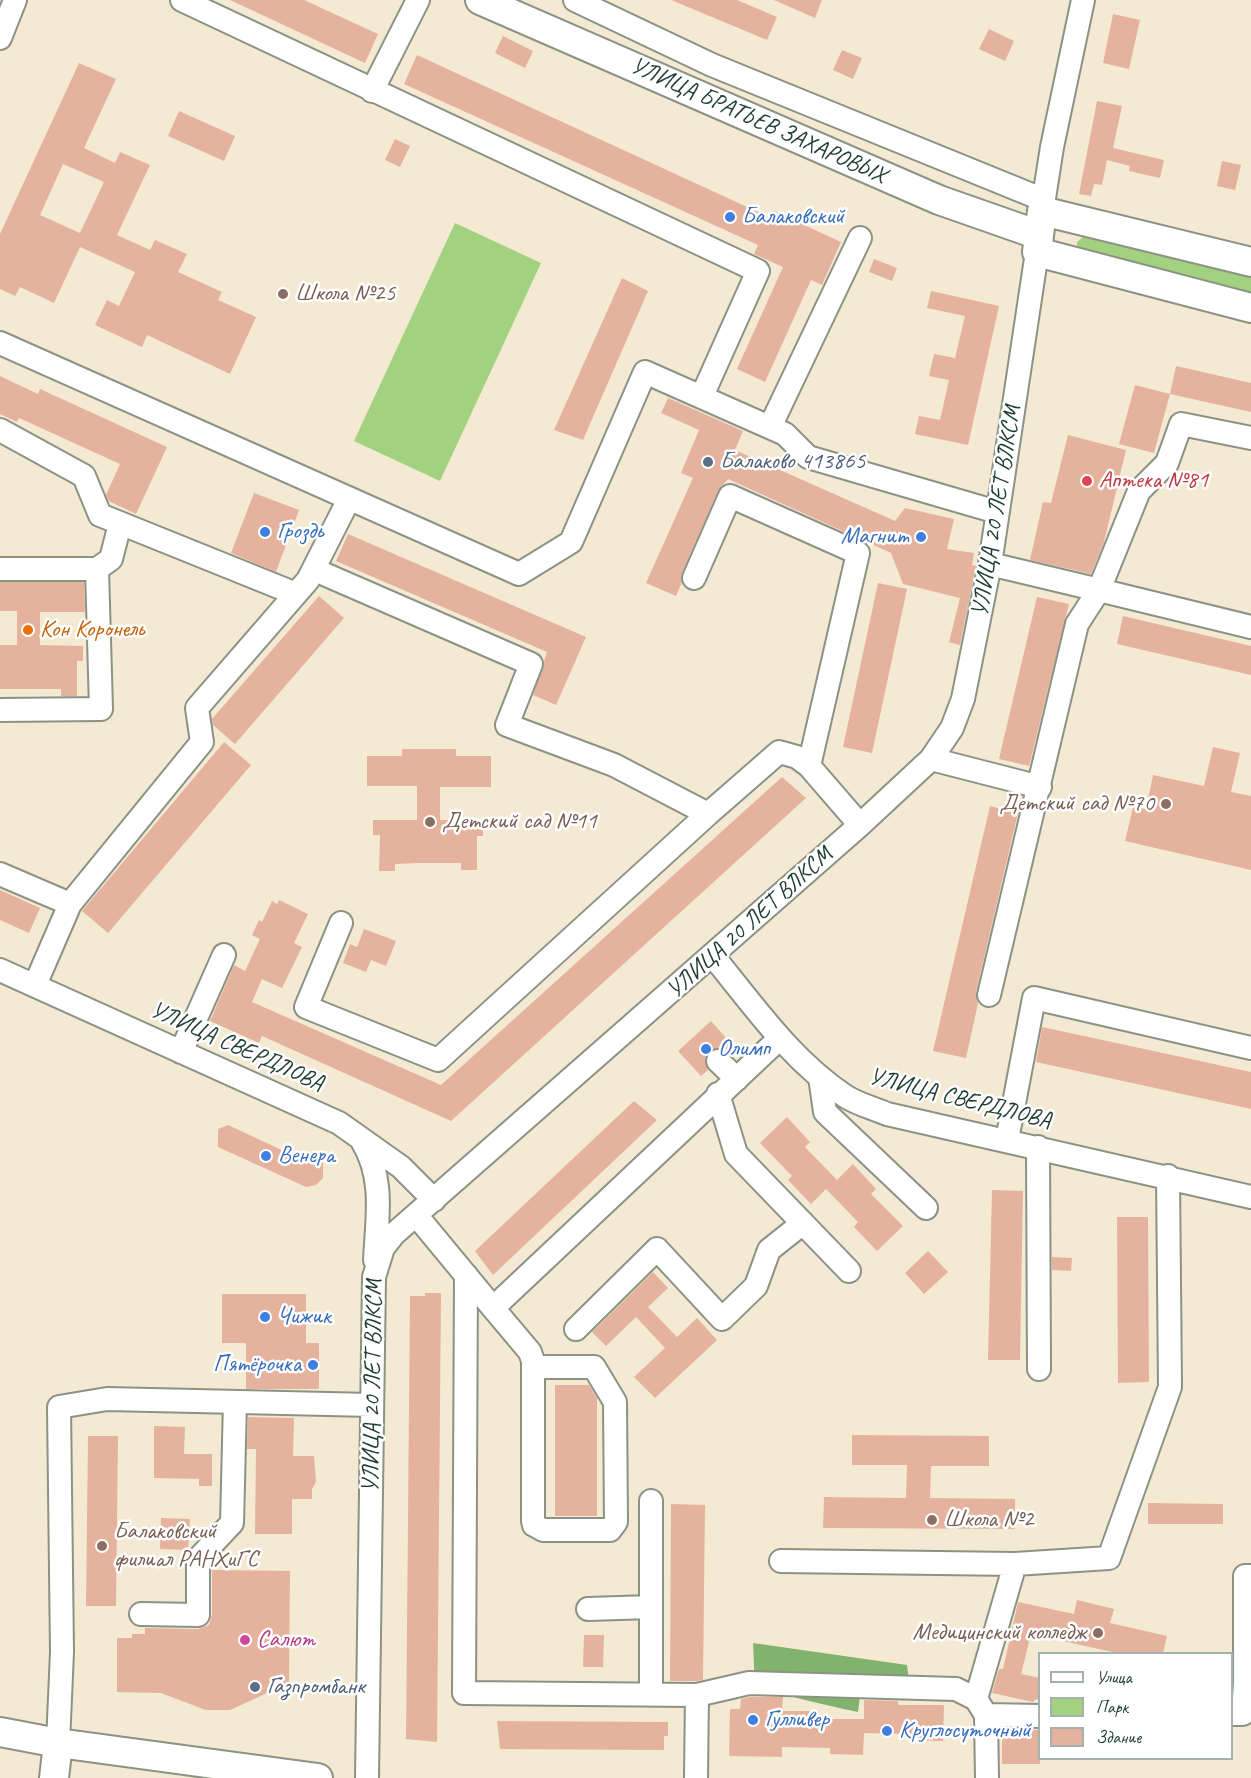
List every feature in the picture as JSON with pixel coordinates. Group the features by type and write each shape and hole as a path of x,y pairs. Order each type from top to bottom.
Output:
{"main road":[{"name":"УЛИЦА БРАТЬЕВ ЗАХАРОВЫХ","path":"480,0 517,7 939,200 1040,225 1251,262"},
{"name":"УЛИЦА БРАТЬЕВ ЗАХАРОВЫХ","path":"1040,225 1251,308"},
{"path":"0,1732 58,1743 318,1778"},
{"path":"54,1778 58,1743"}],"street":[{"path":"0,38 15,0"},
{"path":"182,0 758,271 702,396"},
{"path":"372,91 418,0"},
{"path":"575,0 1040,225"},
{"name":"УЛИЦА 20 ЛЕТ ВЛКСМ","path":"367,1778 374,1277 383,1248 416,1215 860,825 932,759 952,728 963,699 990,564 1040,225 1083,0"},
{"path":"770,427 860,238"},
{"path":"0,343 519,574 571,542 645,372 785,434 808,457 997,512"},
{"path":"989,995 1077,624 1099,590 1139,491 1167,463 1181,424 1251,438"},
{"path":"0,430 84,476 100,515 296,594"},
{"path":"694,578 730,496 858,553 809,766"},
{"path":"35,985 70,904 202,742 197,708 315,570 349,499"},
{"path":"0,569 97,569 111,560 120,524"},
{"path":"990,564 1251,627"},
{"path":"0,710 101,709 97,569"},
{"path":"315,570 531,664 507,725 614,765 708,814"},
{"path":"341,923 306,1006 438,1060 779,752 797,757 809,766 860,825"},
{"path":"932,759 1040,787"},
{"path":"0,874 70,904"},
{"path":"181,1052 224,955"},
{"name":"УЛИЦА СВЕРДЛОВА","path":"713,956 780,1038 820,1077 847,1098 887,1114 1168,1176 1251,1197"},
{"name":"УЛИЦА СВЕРДЛОВА","path":"0,970 309,1108 359,1135 401,1167 434,1200"},
{"path":"1007,1140 1034,998 1251,1048"},
{"path":"493,1308 780,1038"},
{"path":"718,1061 736,1079"},
{"path":"820,1077 825,1112 926,1208"},
{"path":"718,1094 736,1154 849,1271"},
{"path":"359,1135 373,1161 378,1184 374,1277"},
{"path":"1038,1147 1039,1369"},
{"path":"781,1561 1015,1564 1109,1558 1170,1387 1168,1176"},
{"path":"416,1215 530,1352 533,1367 534,1525 543,1530 610,1530 616,1522 615,1402 594,1367 533,1367"},
{"path":"576,1329 657,1249 723,1319 756,1286 769,1250 803,1223"},
{"path":"466,1275 464,1693 697,1695 749,1683 956,1689 981,1707 1038,1716"},
{"path":"58,1743 62,1652 59,1407 107,1399 372,1405"},
{"path":"141,1614 198,1615 198,1559 232,1523 235,1402"},
{"path":"651,1501 651,1694"},
{"path":"987,1778 981,1707 1015,1564"},
{"path":"1233,1714 1243,1713 1248,1683 1245,1576 1251,1576"},
{"path":"588,1609 651,1606"},
{"path":"696,1778 697,1695"}],"green space":[{"path":"455,223 541,263 440,481 354,441"},
{"path":"1088,233 1251,271 1251,301 1077,249 1077,242"},
{"path":"753,1643 907,1665 909,1680 861,1687 858,1712 755,1689"}],"building":[{"path":"230,0 304,0 378,34 365,63"},
{"path":"671,0 737,0 777,17 767,40"},
{"path":"774,0 822,0 815,18"},
{"path":"1113,14 1140,20 1129,69 1103,63"},
{"path":"989,29 1014,41 1005,61 979,49"},
{"path":"503,36 533,51 525,68 495,53"},
{"path":"842,50 862,58 853,79 833,70"},
{"path":"417,55 771,218 774,211 841,242 822,285 811,280 765,382 737,369 783,267 754,254 758,245 404,84"},
{"path":"79,63 116,79 84,148 115,163 120,152 150,165 117,235 150,250 155,240 187,254 178,272 222,292 218,300 256,317 230,374 147,335 142,347 95,325 107,300 119,306 135,272 80,247 54,303 20,287 15,296 0,289 0,234","holes":["63,164 104,182 80,233 40,215"]},
{"path":"1097,101 1122,106 1113,148 1164,160 1160,178 1129,171 1130,166 1107,160 1102,185 1094,184 1091,196 1079,194"},
{"path":"179,111 235,136 224,161 168,136"},
{"path":"395,139 410,146 400,167 385,160"},
{"path":"1222,161 1241,165 1235,190 1217,186"},
{"path":"874,259 897,268 892,281 869,272"},
{"path":"622,278 648,291 583,440 554,430"},
{"path":"931,291 999,306 968,445 915,434 919,416 940,420 949,380 929,376 934,354 955,358 965,316 927,308"},
{"path":"1176,366 1251,383 1251,412 1170,394"},
{"path":"0,376 38,394 40,389 167,447 136,514 109,501 106,495 120,464 19,418 17,422 0,414"},
{"path":"1135,385 1170,394 1154,453 1119,444"},
{"path":"668,398 743,431 735,450 895,521 905,508 954,519 947,549 974,553 972,565 976,566 960,645 949,642 960,598 903,584 891,553 728,479 718,491 682,573 682,582 676,596 646,583 693,478 681,473 699,430 661,413"},
{"path":"1068,435 1126,450 1104,542 1091,574 1030,560 1043,502 1051,503"},
{"name":"Гроздь","path":"254,493 299,510 276,572 231,553"},
{"path":"348,534 586,637 556,705 533,695 547,652 336,561"},
{"path":"0,582 84,582 85,612 40,612 40,645 83,646 83,661 77,661 77,696 61,696 61,689 0,689 0,645 17,645 17,611 0,611"},
{"path":"878,583 907,589 872,753 843,747"},
{"path":"319,596 344,618 235,744 213,725 212,719"},
{"path":"1037,597 1069,604 1029,766 999,759"},
{"path":"1123,616 1251,646 1251,675 1117,644"},
{"path":"224,742 251,765 108,933 82,911"},
{"path":"1213,747 1240,753 1231,792 1251,796 1251,870 1125,841 1133,807 1146,809 1153,775 1204,786"},
{"path":"402,749 456,749 456,756 491,756 491,787 440,787 440,820 483,820 483,836 477,836 477,870 461,870 461,863 417,863 395,864 395,871 379,871 380,835 373,835 373,820 417,820 417,786 367,786 367,756 402,756"},
{"path":"782,777 806,798 451,1121 262,1036 259,1043 210,1021 234,965 245,971 260,939 252,935 259,920 262,922 272,901 277,904 279,900 308,914 294,943 302,947 282,988 262,979 252,1002 441,1085"},
{"path":"990,806 1018,813 976,992 978,1003 966,1058 933,1051"},
{"path":"0,890 40,908 29,933 0,920"},
{"path":"364,929 396,941 386,966 371,960 366,972 343,963 350,944 357,947"},
{"name":"Олимп","path":"711,1021 734,1047 728,1052 721,1048 709,1051 705,1058 708,1070 701,1076 678,1051"},
{"path":"1042,1027 1251,1072 1251,1109 1036,1062"},
{"path":"634,1101 657,1120 493,1275 475,1251"},
{"path":"787,1117 810,1142 805,1147 837,1180 853,1164 876,1189 871,1194 903,1226 877,1251 854,1227 858,1222 826,1189 811,1204 788,1180 792,1176 760,1143"},
{"name":"Венера","path":"228,1125 299,1158 305,1155 315,1157 323,1163 323,1178 316,1185 306,1187 218,1147 218,1129"},
{"path":"992,1190 1023,1191 1020,1360 988,1360"},
{"path":"1117,1217 1148,1217 1149,1382 1118,1383"},
{"path":"928,1251 948,1272 924,1294 905,1273"},
{"path":"1052,1257 1072,1258 1071,1271 1052,1270"},
{"path":"653,1272 668,1288 648,1307 677,1337 697,1318 717,1340 655,1398 634,1377 665,1348 636,1317 606,1346 592,1332"},
{"path":"425,1293 441,1293 437,1742 406,1739 410,1296 425,1296"},
{"path":"222,1294 306,1294 306,1343 319,1343 319,1389 246,1389 246,1343 222,1343"},
{"path":"555,1385 589,1385 597,1398 597,1516 555,1516"},
{"path":"248,1417 294,1418 293,1456 314,1456 316,1482 312,1489 312,1499 292,1499 292,1534 255,1534 256,1449 247,1449"},
{"path":"154,1426 185,1427 184,1454 212,1454 212,1486 199,1486 199,1479 154,1478"},
{"path":"852,1435 989,1436 989,1466 931,1466 930,1498 1015,1499 1015,1529 823,1528 824,1497 906,1498 907,1465 852,1465"},
{"path":"88,1436 118,1436 116,1606 86,1606"},
{"path":"1148,1503 1223,1504 1223,1524 1148,1524"},
{"path":"671,1504 705,1505 703,1680 698,1681 670,1681"},
{"path":"161,1518 190,1519 188,1550 160,1549"},
{"name":"Салют","path":"212,1570 290,1571 289,1683 230,1710 206,1710 161,1693 117,1692 117,1638 132,1638 132,1634 145,1634 145,1628 198,1629 209,1625 212,1615"},
{"path":"1077,1600 1114,1609 1110,1623 1167,1636 1163,1652 1112,1652 1031,1634 1021,1674 1038,1678 1038,1700 1033,1702 992,1693 999,1669 1003,1669 1018,1602 1074,1614"},
{"path":"584,1635 604,1635 603,1667 583,1667"},
{"path":"783,1697 782,1711 819,1711 819,1719 864,1719 864,1700 898,1701 898,1705 944,1705 943,1741 909,1740 910,1734 864,1733 863,1755 830,1754 830,1748 782,1747 782,1757 729,1756 730,1709 740,1709 741,1699"},
{"path":"497,1721 668,1722 668,1736 664,1736 664,1750 500,1749"},
{"path":"1007,1729 1038,1730 1040,1764 1002,1764 1002,1734"}],"place":[{"name":"Балаковский","path":"730,217"},
{"name":"Школа №25","path":"283,294"},
{"name":"Балаково 413865","path":"708,462"},
{"name":"Аптека №81","path":"1087,481"},
{"name":"Гроздь","path":"265,532"},
{"name":"Магнит","path":"921,537"},
{"name":"Кон Коронель","path":"28,630"},
{"name":"Детский сад №70","path":"1166,804"},
{"name":"Детский сад №11","path":"430,822"},
{"name":"Олимп","path":"706,1049"},
{"name":"Венера","path":"266,1156"},
{"name":"Чижик","path":"265,1317"},
{"name":"Пятёрочка","path":"313,1365"},
{"name":"Школа №2","path":"932,1520"},
{"name":"Балаковский филиал РАНХиГС","path":"102,1546"},
{"name":"Медицинский колледж","path":"1098,1633"},
{"name":"Салют","path":"245,1640"},
{"name":"Газпромбанк","path":"255,1687"},
{"name":"Гулливер","path":"753,1720"},
{"name":"Круглосуточный","path":"887,1731"}]}
